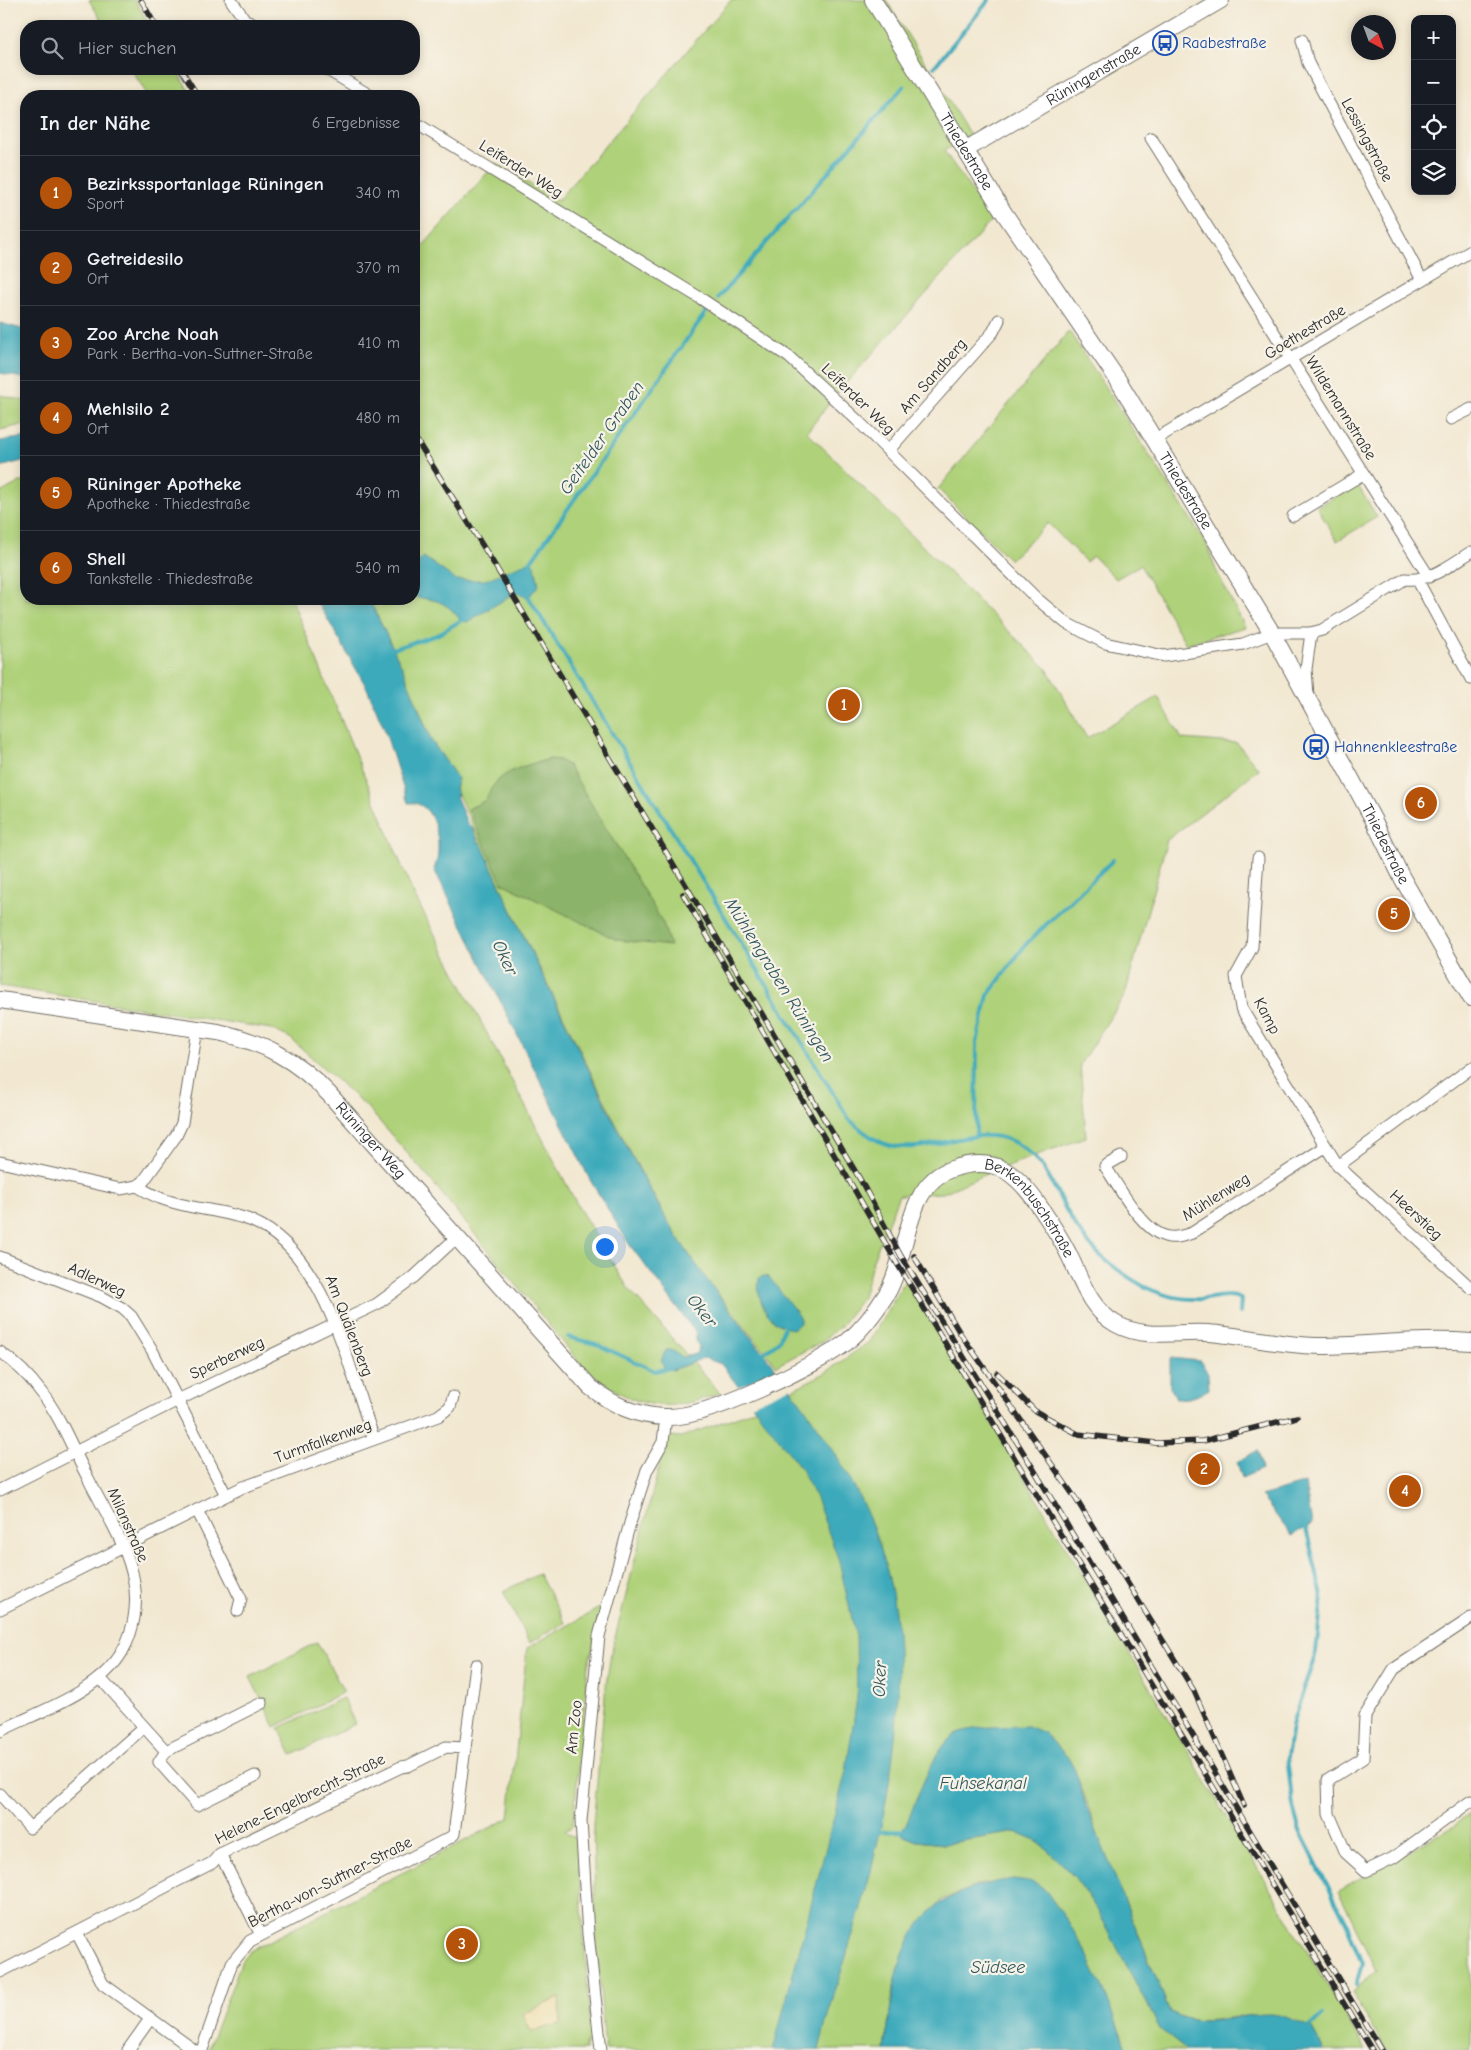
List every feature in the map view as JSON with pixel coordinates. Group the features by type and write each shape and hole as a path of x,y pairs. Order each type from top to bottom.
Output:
{"street":[{"path":"231,0 245,20"},
{"name":"Thiedestraße","path":"873,0 1009,221 1118,380 1272,633 1374,819 1401,876 1471,998"},
{"name":"Rüningenstraße","path":"965,150 1222,0"},
{"name":"Lessingstraße","path":"1302,40 1308,63 1422,280"},
{"path":"336,75 361,90"},
{"name":"Leiferder Weg","path":"420,126 773,345 803,368 1036,598 1066,623 1105,642 1135,651 1164,656 1243,644 1272,633"},
{"path":"1150,138 1291,360"},
{"name":"Goethestraße","path":"1154,440 1471,251"},
{"name":"Am Sandberg","path":"888,451 993,332 999,320"},
{"name":"Wildemannstraße","path":"1291,360 1364,474 1424,579 1471,679"},
{"path":"1451,419 1471,409"},
{"name":"Wildemannstraße","path":"1293,516 1364,474"},
{"path":"1272,633 1311,633 1322,630 1405,579 1424,579 1471,552"},
{"path":"1308,700 1306,669 1311,633"},
{"name":"Kamp","path":"1258,858 1252,947 1236,976 1241,1008 1325,1147"},
{"name":"Rüninger Weg","path":"0,1000 197,1029 251,1040 281,1053 305,1071 329,1094 590,1387 605,1400 622,1408 640,1414 666,1417"},
{"path":"0,1162 120,1189 137,1186 148,1176 176,1136 182,1122 197,1029"},
{"path":"1338,1166 1471,1068"},
{"name":"Mühlenweg","path":"1121,1157 1105,1166 1147,1224 1157,1232 1173,1237 1192,1233 1325,1147"},
{"name":"Heerstieg","path":"1325,1147 1338,1166 1471,1288"},
{"name":"Berkenbuschstraße","path":"666,1417 687,1416 726,1403 800,1370 849,1340 886,1296 923,1190 934,1177 966,1164 984,1163 996,1166 1012,1174 1026,1186 1060,1237 1090,1300 1102,1314 1125,1329 1143,1334 1207,1333 1280,1345 1471,1342"},
{"name":"Am Quälenberg","path":"137,1186 161,1199 241,1217 270,1230 291,1247 307,1268 334,1326 374,1440"},
{"name":"Sperberweg","path":"1,1488 377,1304 395,1291 456,1238"},
{"name":"Adlerweg","path":"0,1257 102,1297 122,1308 144,1335 226,1495"},
{"name":"Milanstraße","path":"0,1352 19,1367 42,1393 124,1548 134,1581 134,1615 123,1650 100,1678 88,1687 0,1731"},
{"name":"Turmfalkenweg","path":"0,1609 226,1495 438,1416 450,1407 453,1397"},
{"name":"Am Zoo","path":"601,2050 588,1934 581,1821 597,1655 599,1636 630,1523 647,1470 663,1442 666,1417"},
{"path":"196,1510 241,1599 238,1610"},
{"path":"1471,1618 1394,1668 1365,1716 1363,1758 1328,1780 1329,1814 1346,1853 1366,1871 1392,1858 1471,1801"},
{"path":"465,1748 476,1665"},
{"path":"100,1678 166,1751"},
{"path":"255,1776 197,1805 158,1762 166,1751 262,1703"},
{"path":"2,1800 30,1828 144,1727"},
{"name":"Helene-Engelbrecht-Straße","path":"0,1972 78,1934 212,1863 220,1854 446,1747 465,1748"},
{"name":"Bertha-von-Suttner-Straße","path":"202,2050 232,1963 250,1941 454,1834 465,1748"},
{"path":"220,1854 261,1935"},
{"path":"78,1934 103,1984 194,2050"},
{"path":"128,2050 150,2019"}],"green space":[{"path":"89,0 135,0 147,20 101,20"},
{"path":"731,0 886,0 970,135 944,151 992,220 839,391 807,432 1047,669 1087,738 1158,697 1182,739 1237,743 1259,769 1167,840 1125,995 1080,1064 1086,1137 986,1174 943,1193 899,1195 873,1260 863,1297 840,1327 821,1342 776,1366 695,1265 668,1222 628,1148 520,928 455,788 458,779 431,740 404,671 372,605 420,605 420,249 496,163 557,201"},
{"path":"135,75 180,75 188,90 144,90"},
{"path":"1069,331 1206,543 1216,570 1245,627 1186,644 1140,565 1116,579 1093,556 1086,562 1048,523 1010,560 938,489"},
{"path":"0,395 20,400 20,425 0,430"},
{"path":"20,482 20,605 294,605 413,893 579,1208 628,1288 720,1393 679,1404 661,1405 644,1403 613,1389 580,1363 434,1184 366,1106 290,1038 271,1029 0,986 0,493"},
{"path":"1357,484 1377,517 1337,541 1317,507"},
{"path":"550,759 559,760 568,765 663,923 670,946 617,940 502,883 468,809 486,800 490,790 503,776 521,767"},
{"path":"906,1279 1366,2050 1324,2050 1311,2027 1272,2018 1250,2016 1200,2021 1181,2017 1170,2012 1102,1846 1080,1785 1067,1759 1044,1733 906,1825 900,1831 904,1836 917,1841 944,1844 1016,1832 1033,1839 1046,1848 1076,1879 1098,1911 1160,2029 1186,2050 1127,2050 1092,1967 1071,1929 1045,1890 984,1883 942,1900 893,1988 885,2050 605,2050 596,1939 593,1825 606,1685 611,1653 667,1436 681,1437 744,1414 825,1373 869,1342"},
{"path":"539,1574 565,1623 529,1643 503,1591"},
{"path":"605,1605 588,1665 573,1826 565,1831 577,1840 591,2036 585,2047 586,2050 208,2050 242,1960 250,1951 509,1818 527,1648"},
{"path":"317,1642 344,1692 275,1727 250,1677"},
{"path":"343,1698 355,1724 292,1755 279,1728"},
{"path":"1471,1813 1471,2050 1386,2050 1352,1992 1376,1971 1339,1891 1452,1827"}],"sand":[{"path":"559,1998 561,2023 531,2032 523,2014"}],"water":[{"path":"0,323 20,328 20,378 0,373"},
{"path":"20,438 20,462 0,467 0,441"},
{"path":"424,557 456,580 485,580 531,561 535,566 539,585 528,598 519,593 514,594 467,622 461,621 452,610 437,601 420,598 420,560"},
{"name":"Oker","path":"319,605 372,605 404,671 431,740 458,779 455,788 458,795 456,796 468,825 472,828 479,843 481,843 543,975 646,1183 670,1225 702,1273 807,1410 838,1458 865,1508 885,1562 896,1620 898,1654 897,1722 893,1756 882,1824 866,1890 819,2050 773,2050 846,1771 857,1698 856,1637 839,1561 816,1498 800,1467 721,1364 704,1358 673,1370 664,1368 661,1360 666,1350 671,1350 683,1357 696,1354 699,1347 696,1333 629,1244 590,1180 434,869 438,850 438,838 435,827 425,809 418,804 408,803 384,728 367,688"},
{"path":"769,1277 800,1317 800,1323 793,1329 777,1323 766,1311 759,1295 758,1286 759,1278"},
{"path":"1170,1358 1201,1361 1208,1374 1209,1389 1193,1397 1176,1398 1170,1387"},
{"path":"1258,1450 1262,1469 1242,1478 1237,1462"},
{"path":"1305,1483 1312,1524 1292,1536 1261,1496"},
{"name":"Fuhsekanal","path":"1027,1726 1044,1733 1067,1756 1075,1770 1087,1808 1170,2012 1183,2018 1207,2021 1257,2015 1280,2015 1311,2027 1324,2050 1186,2050 1160,2029 1098,1911 1076,1879 1046,1848 1033,1839 1016,1832 944,1844 917,1841 904,1836 900,1831 906,1825 927,1774 949,1739 966,1730"},
{"name":"Südsee","path":"1013,1879 1030,1881 1042,1887 1068,1922 1097,1975 1127,2050 885,2050 895,1985 902,1958 912,1935 927,1915 948,1899 976,1887"}],"pier":[{"path":"780,1368 793,1386 749,1406 736,1388"}],"waterway":[{"name":"Geitelder Graben","path":"934,67 989,0"},
{"name":"Geitelder Graben","path":"718,298 904,86"},
{"name":"Geitelder Graben","path":"529,564 706,312"},
{"name":"Mühlengraben Rüningen","path":"526,593 849,1119 874,1138 883,1143 899,1147 931,1145 978,1136 994,1136 1009,1140 1021,1146 1041,1165 1082,1235 1103,1258 1119,1271 1141,1285 1176,1297 1190,1299 1236,1297 1241,1299 1240,1313"},
{"name":"Mühlengraben Rüningen","path":"389,650 437,635 465,618"},
{"path":"976,1136 977,1042 988,995 1026,944 1113,860"},
{"path":"761,1355 779,1341 784,1327"},
{"path":"568,1337 596,1344 655,1371 670,1368"},
{"name":"Mühlengraben Rüningen","path":"1303,1525 1306,1528 1322,1596 1316,1653 1293,1721 1287,1757 1293,1807 1299,1829 1347,1924 1362,1964 1356,1985"},
{"name":"Fuhsekanal","path":"874,1832 904,1831"},
{"name":"Mühlengraben Rüningen","path":"1308,2029 1323,2015"}],"railway":[{"path":"141,0 153,20"},
{"path":"185,75 194,90"},
{"path":"420,446 491,559 684,882 861,1181 901,1256 1033,1468 1381,2050"},
{"path":"683,894 898,1265 1372,2050"},
{"path":"914,1256 960,1333 1076,1499 1194,1691 1244,1806"},
{"path":"997,1373 1035,1411 1078,1434 1156,1443 1203,1441 1297,1417"}],"place":[{"name":"Raabestraße","path":"1165,43"},
{"name":"Bezirkssportanlage Rüningen","path":"844,705"},
{"name":"Hahnenkleestraße","path":"1316,747"},
{"name":"Shell","path":"1421,803"},
{"name":"Rüninger Apotheke","path":"1394,914"},
{"name":"Getreidesilo","path":"1204,1469"},
{"name":"Mehlsilo 2","path":"1405,1491"},
{"name":"Zoo Arche Noah","path":"462,1944"}]}
